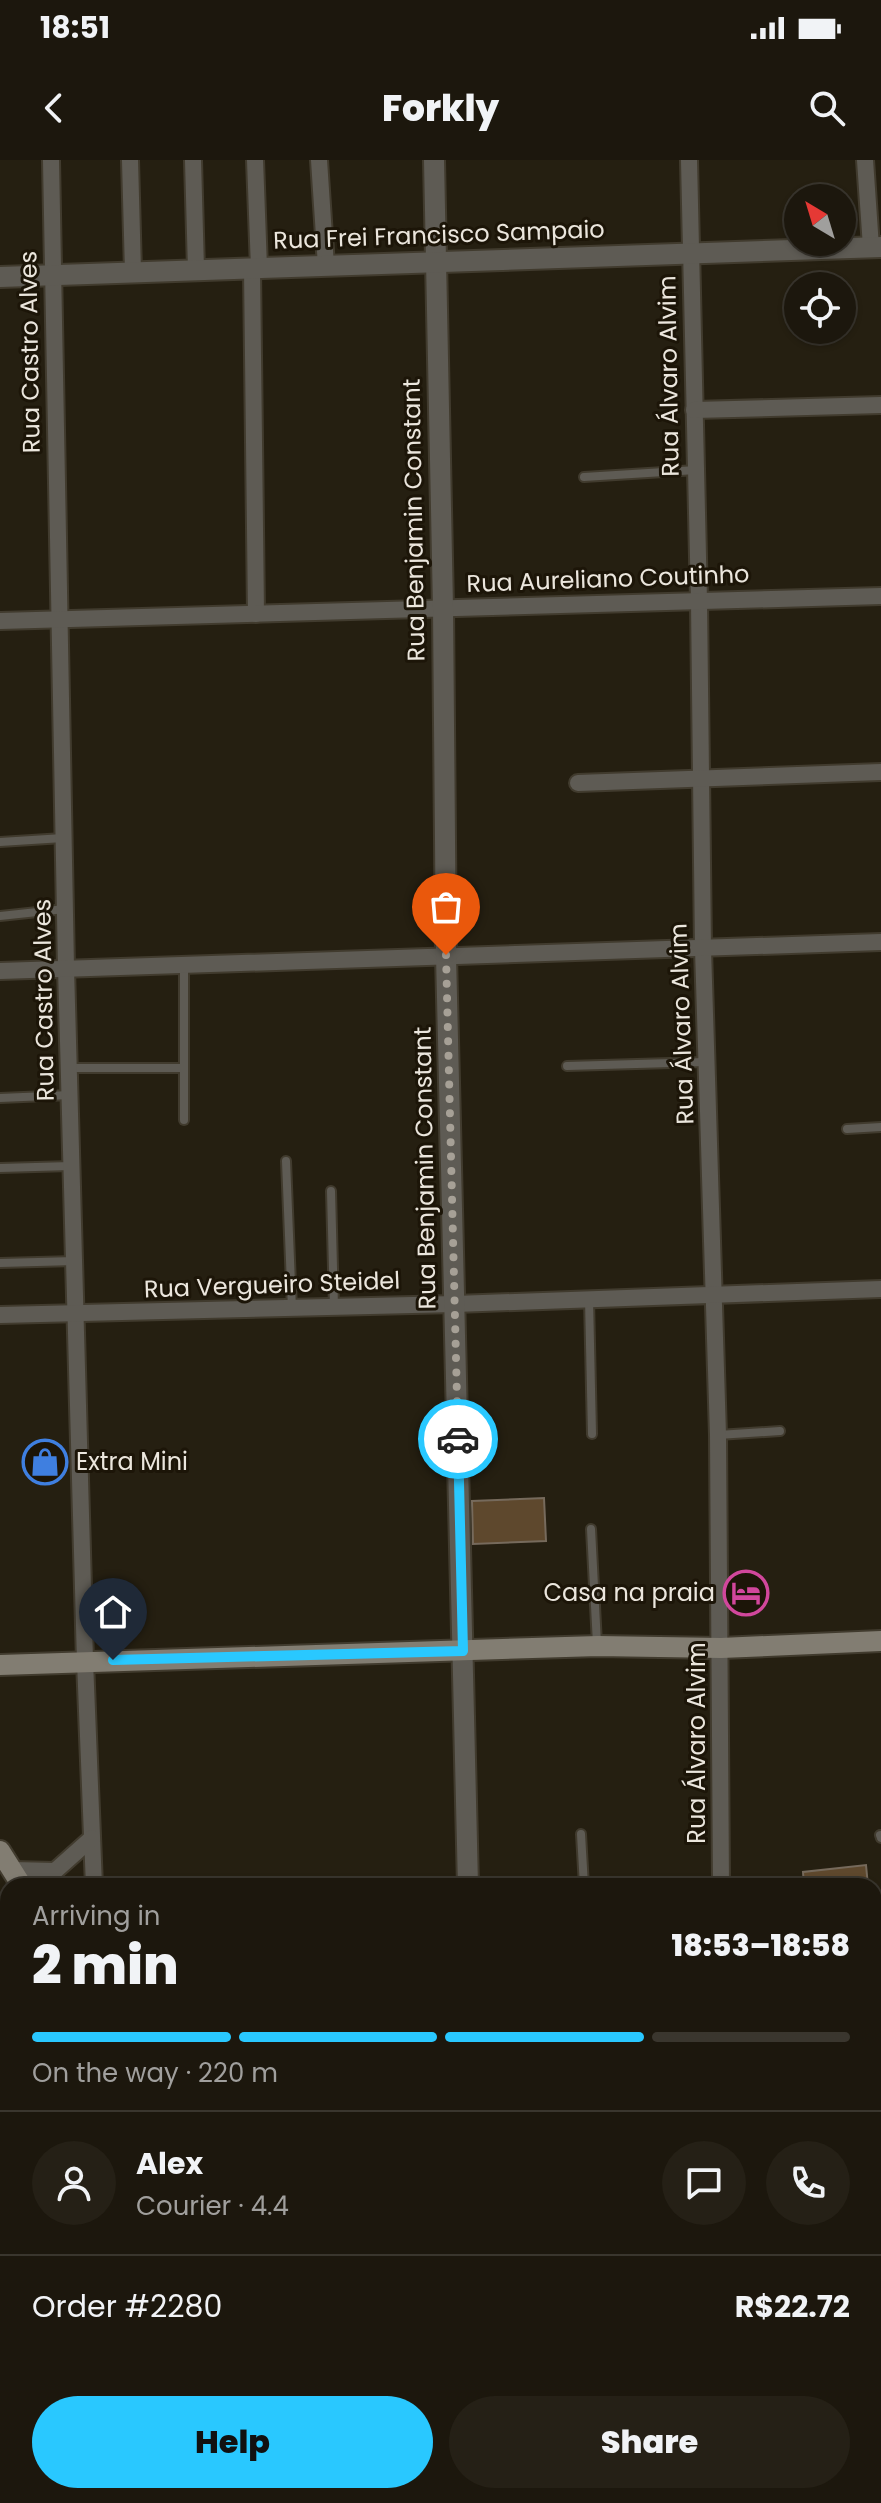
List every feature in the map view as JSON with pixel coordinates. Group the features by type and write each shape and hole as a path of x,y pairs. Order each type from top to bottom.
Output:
{"main road":[{"path":"0,1665 598,1646 721,1648 881,1641"},
{"path":"0,1851 18,1878"}],"street":[{"name":"Rua Castro Alves","path":"51,160 66,968 94,1878"},
{"path":"130,160 133,272"},
{"path":"193,160 196,270"},
{"path":"255,160 256,614"},
{"path":"319,160 326,266"},
{"name":"Rua Benjamin Constant","path":"434,160 446,955 468,1878"},
{"name":"Rua Álvaro Alvim","path":"689,160 703,949 718,1435 721,1878"},
{"path":"865,160 876,247"},
{"name":"Rua Frei Francisco Sampaio","path":"0,277 876,247"},
{"path":"694,410 881,405"},
{"name":"Rua Aureliano Coutinho","path":"0,621 881,596"},
{"path":"578,783 881,772"},
{"path":"0,971 881,942"},
{"name":"Rua Vergueiro Steidel","path":"0,1315 292,1309 881,1289"},
{"path":"18,1878 55,1871 92,1838"}],"lane":[{"path":"584,477 696,470"},
{"path":"0,842 64,838"},
{"path":"0,916 65,909"},
{"path":"184,964 184,1120"},
{"path":"567,1066 707,1062"},
{"path":"69,1068 184,1068"},
{"path":"0,1098 70,1095"},
{"path":"847,1129 881,1127"},
{"path":"286,1161 292,1309"},
{"path":"0,1168 72,1166"},
{"path":"331,1191 334,1307"},
{"path":"0,1263 75,1261"},
{"path":"589,1299 592,1434"},
{"path":"718,1435 780,1431"},
{"path":"591,1529 598,1646"},
{"path":"581,1834 584,1878"}],"building":[{"path":"544,1498 546,1541 473,1544 472,1501"},
{"path":"866,1865 867,1878 803,1878 803,1872"}],"way so far":[{"path":"446,955 458,1439"}],"place":[{"name":"Extra Mini","path":"45,1462"},
{"name":"Casa na praia","path":"746,1593"}],"route":[{"path":"113,1660 463,1651 458,1439"}]}
